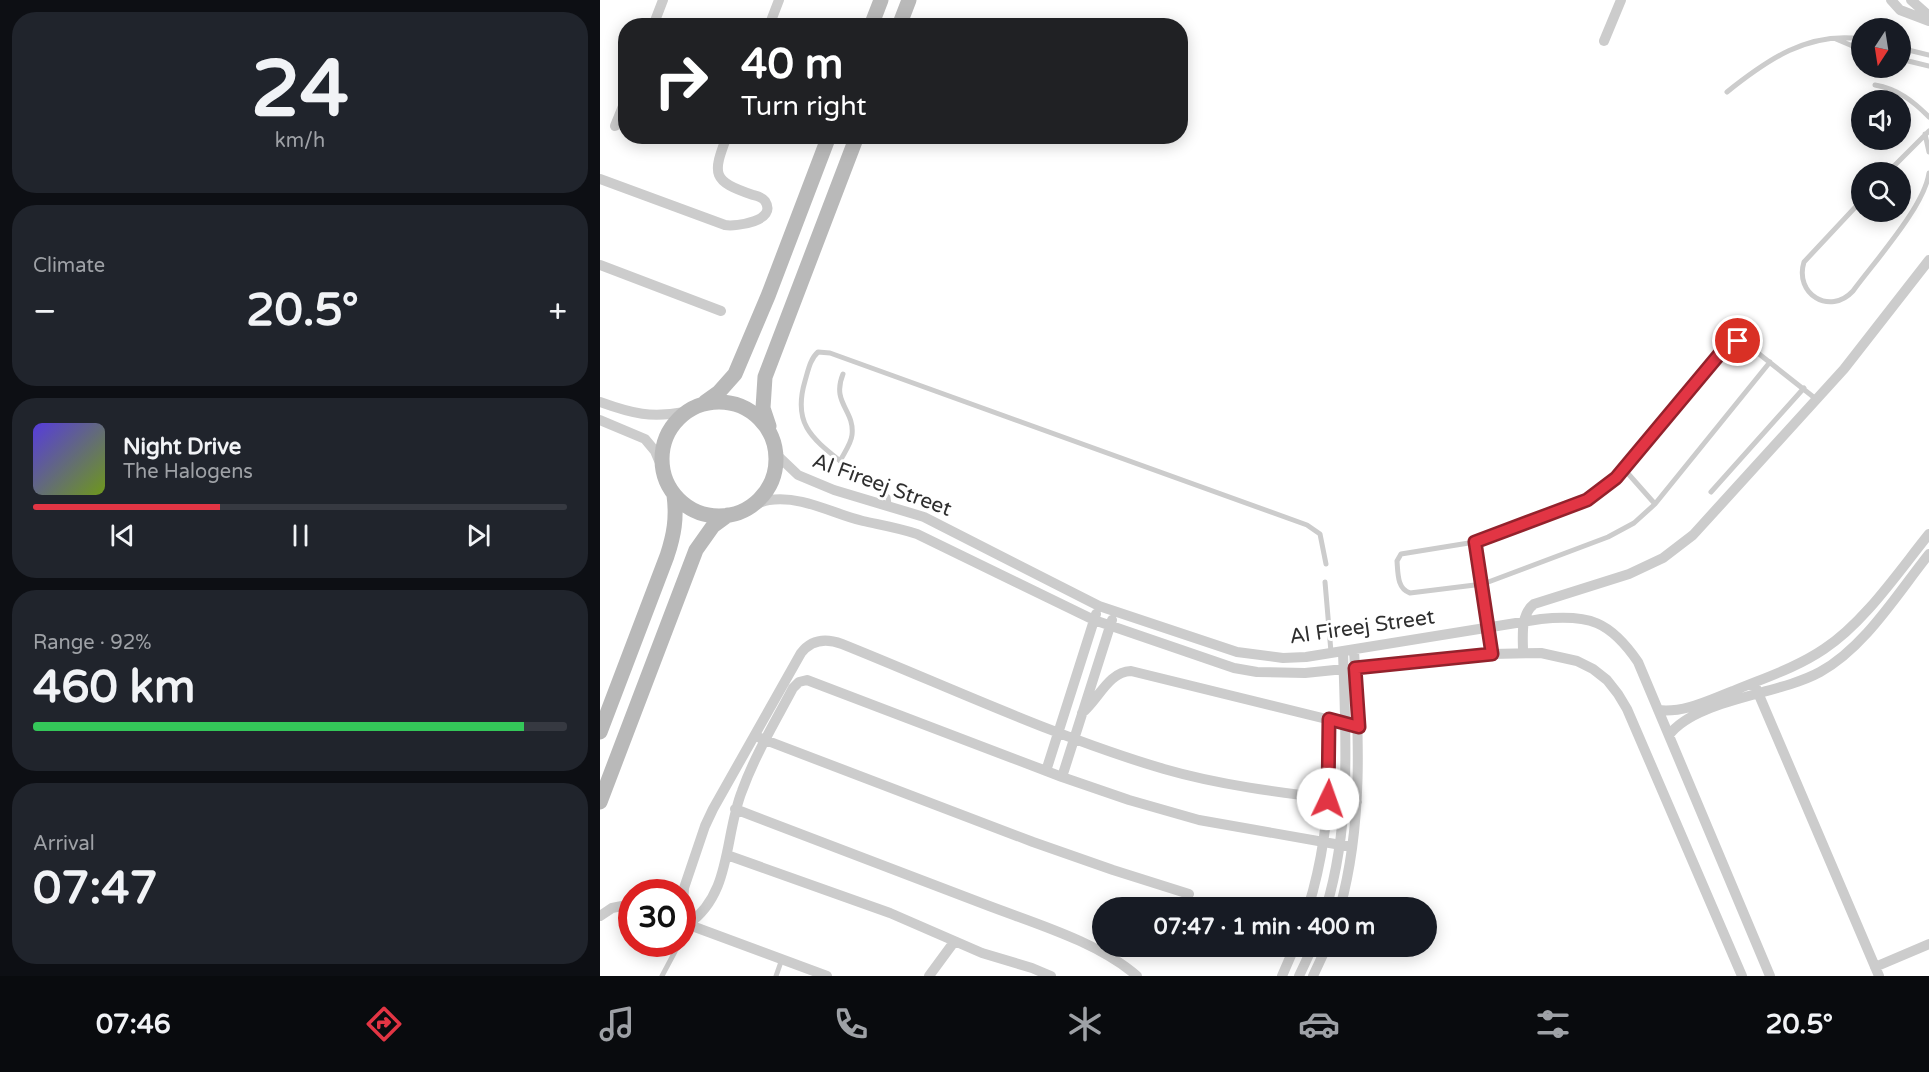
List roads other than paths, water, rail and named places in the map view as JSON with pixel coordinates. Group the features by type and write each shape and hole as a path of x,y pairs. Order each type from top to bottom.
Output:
{"street":[{"path":"656,18 663,0"},
{"path":"772,18 779,0"},
{"path":"874,18 881,0"},
{"path":"902,18 909,0"},
{"path":"1604,41 1621,0"},
{"path":"1891,0 1900,10 1929,21"},
{"path":"1911,0 1929,16"},
{"path":"615,126 618,119"},
{"path":"600,179 725,225 745,225 763,215 766,204 763,199 729,186 720,178 718,162 724,144"},
{"path":"663,470 663,450 668,432 676,421 686,412 719,392 735,374 768,296 826,144"},
{"path":"600,420 645,439 655,451 665,479 674,495 689,508 718,516 728,515 748,508 760,499 770,486 776,471 777,455 763,408 765,377 854,144"},
{"path":"1522,652 1524,622 1530,607 1539,601 1629,574 1663,558 1707,522 1859,352 1929,260"},
{"path":"600,265 721,311"},
{"path":"600,402 647,416 665,416 686,412"},
{"path":"701,404 723,402 744,407 761,419 773,438"},
{"name":"Al Fireej Street","path":"777,455 798,475 834,490 924,517 1099,606 1215,646 1249,654 1283,658 1332,654 1560,617 1579,617 1597,622 1614,632 1627,645 1638,662 1770,976"},
{"path":"600,732 675,532 674,495"},
{"name":"Al Fireej Street","path":"748,508 767,500 790,500 917,534 1110,627 1210,662 1245,670 1281,674 1522,652 1559,655 1577,661 1593,669 1607,680 1627,709 1742,976"},
{"path":"873,522 884,504"},
{"path":"600,802 696,550 713,526 728,515"},
{"path":"917,534 924,517"},
{"path":"1658,710 1685,709 1798,664 1826,648 1864,613 1929,534"},
{"path":"1669,735 1679,723 1697,713 1802,680 1832,665 1857,643 1929,554"},
{"path":"1046,771 1099,606"},
{"path":"1062,777 1115,611"},
{"path":"1864,613 1875,622"},
{"path":"687,879 712,809 801,653 812,643 827,640 1132,759 1198,777 1357,802"},
{"path":"1342,897 1352,847 1357,802 1359,727 1349,651"},
{"path":"1329,897 1335,872 1344,801 1345,723 1350,669"},
{"path":"1082,713 1114,676 1131,671 1359,727"},
{"path":"696,917 703,913 709,905 720,879 727,855 735,809 749,773 793,688 799,682 807,680 1062,777 1129,800 1199,820 1352,847"},
{"path":"1753,682 1877,971 1929,944"},
{"path":"1311,897 1323,843 1328,799 1329,719"},
{"path":"754,736 1033,842 1189,894"},
{"path":"735,809 1050,930 1103,953 1137,976"},
{"path":"727,855 890,913 982,953 1051,976"},
{"path":"600,916 618,907"},
{"path":"696,927 827,976"},
{"path":"929,976 954,942"},
{"path":"1282,976 1290,957"},
{"path":"1299,976 1308,957"},
{"path":"1313,976 1322,957"}],"lane":[{"path":"1836,39 1851,45"},
{"path":"1727,92 1769,60 1792,48 1817,40 1851,39"},
{"path":"1911,51 1929,55"},
{"path":"1911,62 1929,66"},
{"path":"1875,84 1900,93 1914,102 1929,117"},
{"path":"1927,132 1929,152"},
{"path":"1898,162 1927,132"},
{"path":"1911,213 1926,187 1929,173"},
{"path":"1851,212 1804,262 1803,280 1809,292 1819,299 1838,301 1849,296 1904,222"},
{"path":"1770,362 1655,504 1634,523 1608,537 1483,584 1410,593 1402,589 1397,561 1401,554 1475,542 1587,500 1607,486 1624,469 1727,345 1732,342 1744,342 1804,388 1817,400"},
{"path":"884,504 888,497 870,487 811,436 804,424 801,411 802,391 815,354 822,351 841,357 1307,525 1320,534 1326,564"},
{"path":"840,461 850,444 853,431 839,394 843,374"},
{"path":"1711,492 1804,388"},
{"path":"1624,469 1655,504"},
{"path":"1475,542 1492,654"},
{"path":"1325,582 1332,654"},
{"path":"662,976 673,957"},
{"path":"776,976 782,959"}]}
